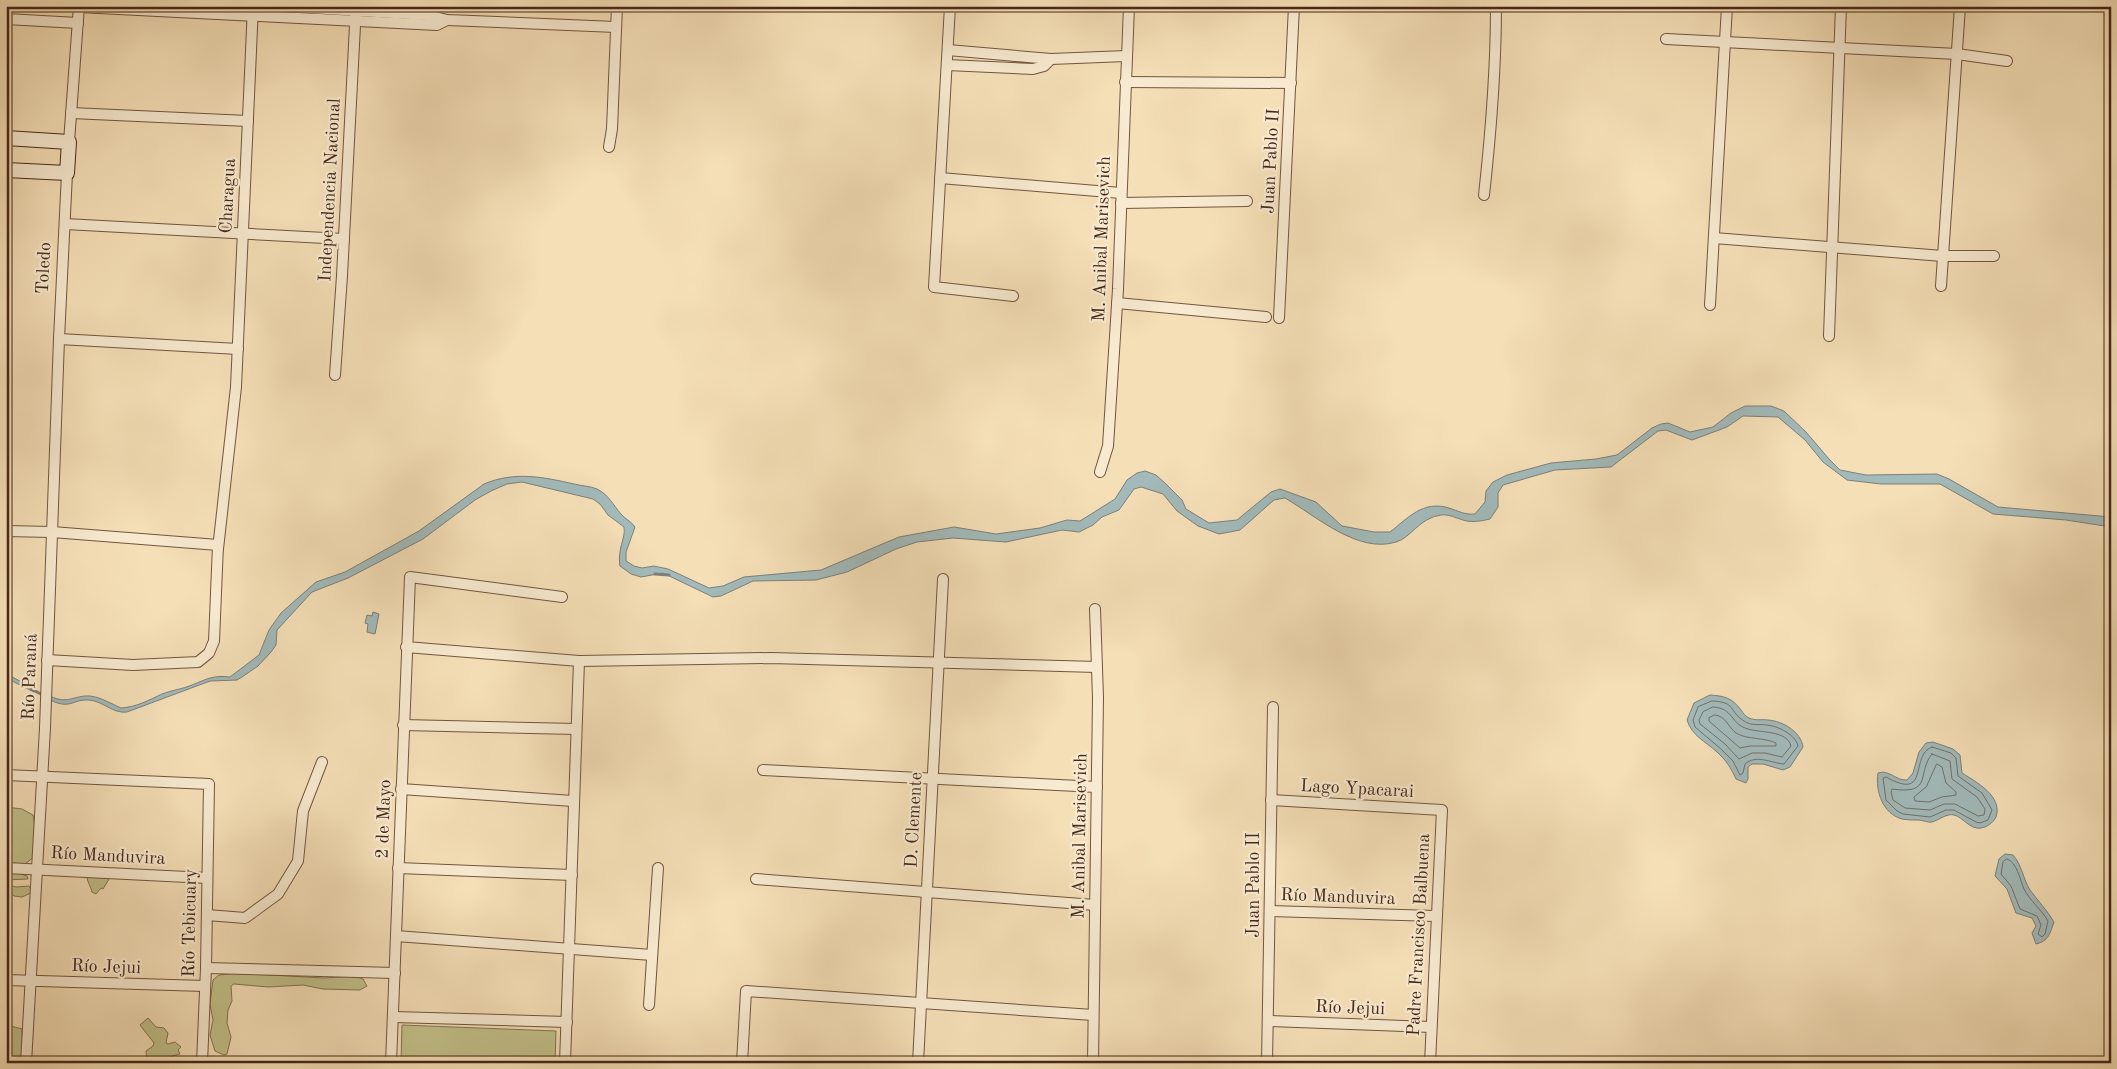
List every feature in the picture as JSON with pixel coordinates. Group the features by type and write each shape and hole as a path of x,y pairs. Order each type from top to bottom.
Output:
{"main road":[{"path":"6,138 69,142"},
{"name":"Toledo","path":"67,173 69,142"},
{"path":"6,170 67,173"}],"street":[{"path":"79,6 435,16 616,27"},
{"name":"Toledo","path":"69,142 79,6"},
{"path":"276,6 355,13"},
{"path":"609,147 612,129 617,6"},
{"path":"950,6 934,287 1013,296"},
{"name":"M. Anibal Marisevich","path":"1100,472 1108,446 1117,303 1124,82 1129,6"},
{"name":"Juan Pablo II","path":"1279,318 1294,6"},
{"path":"1484,195 1495,70 1496,6"},
{"path":"1710,305 1727,6"},
{"path":"1829,336 1841,6"},
{"path":"1941,286 1960,6"},
{"name":"Charagua","path":"47,660 133,665 198,662 209,653 214,641 218,549 236,387 253,11"},
{"name":"Independencia Nacional","path":"335,375 355,13"},
{"path":"6,19 78,23"},
{"path":"1666,39 1956,54 2007,61"},
{"path":"948,50 1051,59 1126,56"},
{"path":"947,65 1033,69 1044,66 1051,59"},
{"path":"1124,82 1291,83"},
{"path":"71,112 248,121"},
{"name":"Toledo","path":"52,532 67,173"},
{"path":"940,178 1121,198 1247,201"},
{"path":"65,224 344,239"},
{"path":"1714,238 1943,256 1994,256"},
{"path":"1117,303 1266,317"},
{"path":"59,339 238,349"},
{"path":"6,531 52,532 218,545 218,549"},
{"name":"Río Paraná","path":"26,1063 29,981 45,728 52,532"},
{"name":"2 de Mayo","path":"391,1063 410,577 562,597"},
{"name":"D. Clemente","path":"918,1063 943,579"},
{"name":"M. Anibal Marisevich","path":"1093,1063 1097,787 1095,609"},
{"path":"406,647 579,661 771,658 1097,667"},
{"path":"565,1063 579,661"},
{"name":"Juan Pablo II","path":"1267,1063 1273,707"},
{"path":"403,725 576,729"},
{"path":"207,915 245,918 278,894 298,861 303,811 322,762"},
{"path":"763,770 1097,787"},
{"path":"6,775 41,776"},
{"name":"Río Tebicuary","path":"41,776 209,784 206,968 202,1063"},
{"path":"401,789 574,801"},
{"name":"Lago Ypacarai","path":"1271,800 1442,810"},
{"name":"Padre Francisco Balbuena","path":"1430,1063 1435,916 1442,810"},
{"name":"Río Manduvira","path":"6,868 207,878"},
{"path":"398,868 572,875"},
{"path":"649,1005 658,868"},
{"path":"756,879 1095,905"},
{"name":"Río Manduvira","path":"1270,911 1435,916"},
{"path":"396,936 652,955"},
{"path":"206,968 395,973"},
{"name":"Río Jejui","path":"6,980 205,986"},
{"path":"742,1063 746,991 1093,1015"},
{"path":"393,1017 567,1022"},
{"name":"Río Jejui","path":"1268,1021 1431,1027"}],"shaded area":[{"path":"6,807 22,809 33,815 35,828 34,857 25,864 10,871 27,876 28,879 6,880 6,846 12,842 12,839 6,836"},
{"path":"90,875 109,879 103,889 101,888 96,894 92,892 87,880"},
{"path":"6,884 16,887 29,886 33,892 22,897 14,896 9,890 6,891"},
{"path":"235,973 324,978 355,976 363,979 367,986 360,990 323,989 303,985 268,987 234,984 231,986 232,1001 228,1010 227,1023 231,1037 227,1054 224,1055 215,1051 210,1035 213,1020 210,1004 213,980 219,975"},
{"path":"148,1018 156,1027 164,1028 168,1033 166,1043 175,1042 181,1047 178,1050 180,1054 172,1056 173,1063 147,1063 146,1051 154,1043 140,1025"},
{"path":"7,1025 22,1029 23,1054 19,1061 12,1059 6,1049"},
{"path":"402,1025 556,1031 555,1063 401,1063"}],"water":[{"path":"1745,406 1771,406 1784,411 1840,470 1866,475 1937,474 1998,507 2111,517 2111,527 2066,520 1993,514 1940,484 1881,484 1847,480 1823,462 1805,440 1778,417 1743,416 1727,427 1692,440 1666,430 1658,431 1611,467 1555,470 1503,485 1498,493 1498,507 1490,519 1473,522 1441,515 1427,520 1406,537 1396,542 1382,544 1367,543 1352,538 1285,498 1274,500 1240,530 1219,534 1198,526 1177,511 1163,494 1141,487 1134,489 1119,510 1102,517 1093,525 1079,532 1062,530 1006,542 953,538 917,542 896,549 847,572 816,580 753,581 721,596 713,597 663,573 641,577 631,574 620,566 619,560 624,527 608,515 600,504 593,499 522,482 507,484 491,491 475,500 423,539 348,578 312,592 277,630 276,645 271,652 258,666 237,680 210,681 127,712 117,711 89,700 63,704 50,700 50,696 66,700 90,696 102,699 121,708 138,705 162,694 210,678 230,677 259,655 269,630 281,613 316,582 345,572 419,531 484,484 518,476 540,477 601,491 635,527 626,552 626,561 642,568 654,566 668,569 709,588 723,586 744,577 821,570 899,537 954,527 996,534 1040,528 1067,520 1080,521 1115,499 1127,480 1137,473 1145,471 1156,475 1182,500 1186,509 1209,523 1237,520 1271,492 1280,489 1316,502 1342,526 1374,532 1390,532 1410,516 1431,506 1440,506 1475,514 1485,502 1486,491 1493,482 1507,475 1551,463 1617,455 1652,428 1661,424 1668,423 1690,432 1713,427 1731,413"},
{"path":"373,612 379,614 375,634 367,632 368,624 365,623 367,615 372,616"},
{"path":"6,674 34,688 34,692 6,678"},
{"path":"1710,695 1731,700 1749,718 1774,721 1785,725 1795,732 1803,747 1790,767 1783,770 1763,764 1752,764 1748,767 1746,783 1736,779 1726,761 1692,730 1687,720 1694,703"},
{"path":"1933,742 1953,749 1960,755 1962,773 1981,785 1992,796 1997,809 1996,817 1990,824 1977,828 1957,816 1951,815 1930,822 1904,819 1895,816 1885,807 1879,794 1878,773 1882,772 1907,780 1913,773 1919,752 1926,743"},
{"path":"2005,854 2013,855 2016,859 2030,890 2054,922 2048,936 2040,943 2036,944 2032,933 2036,926 2032,918 2016,913 2007,889 1995,876 1999,859"}],"waterway":[{"path":"655,574 669,575"},
{"path":"31,689 43,695"}]}
